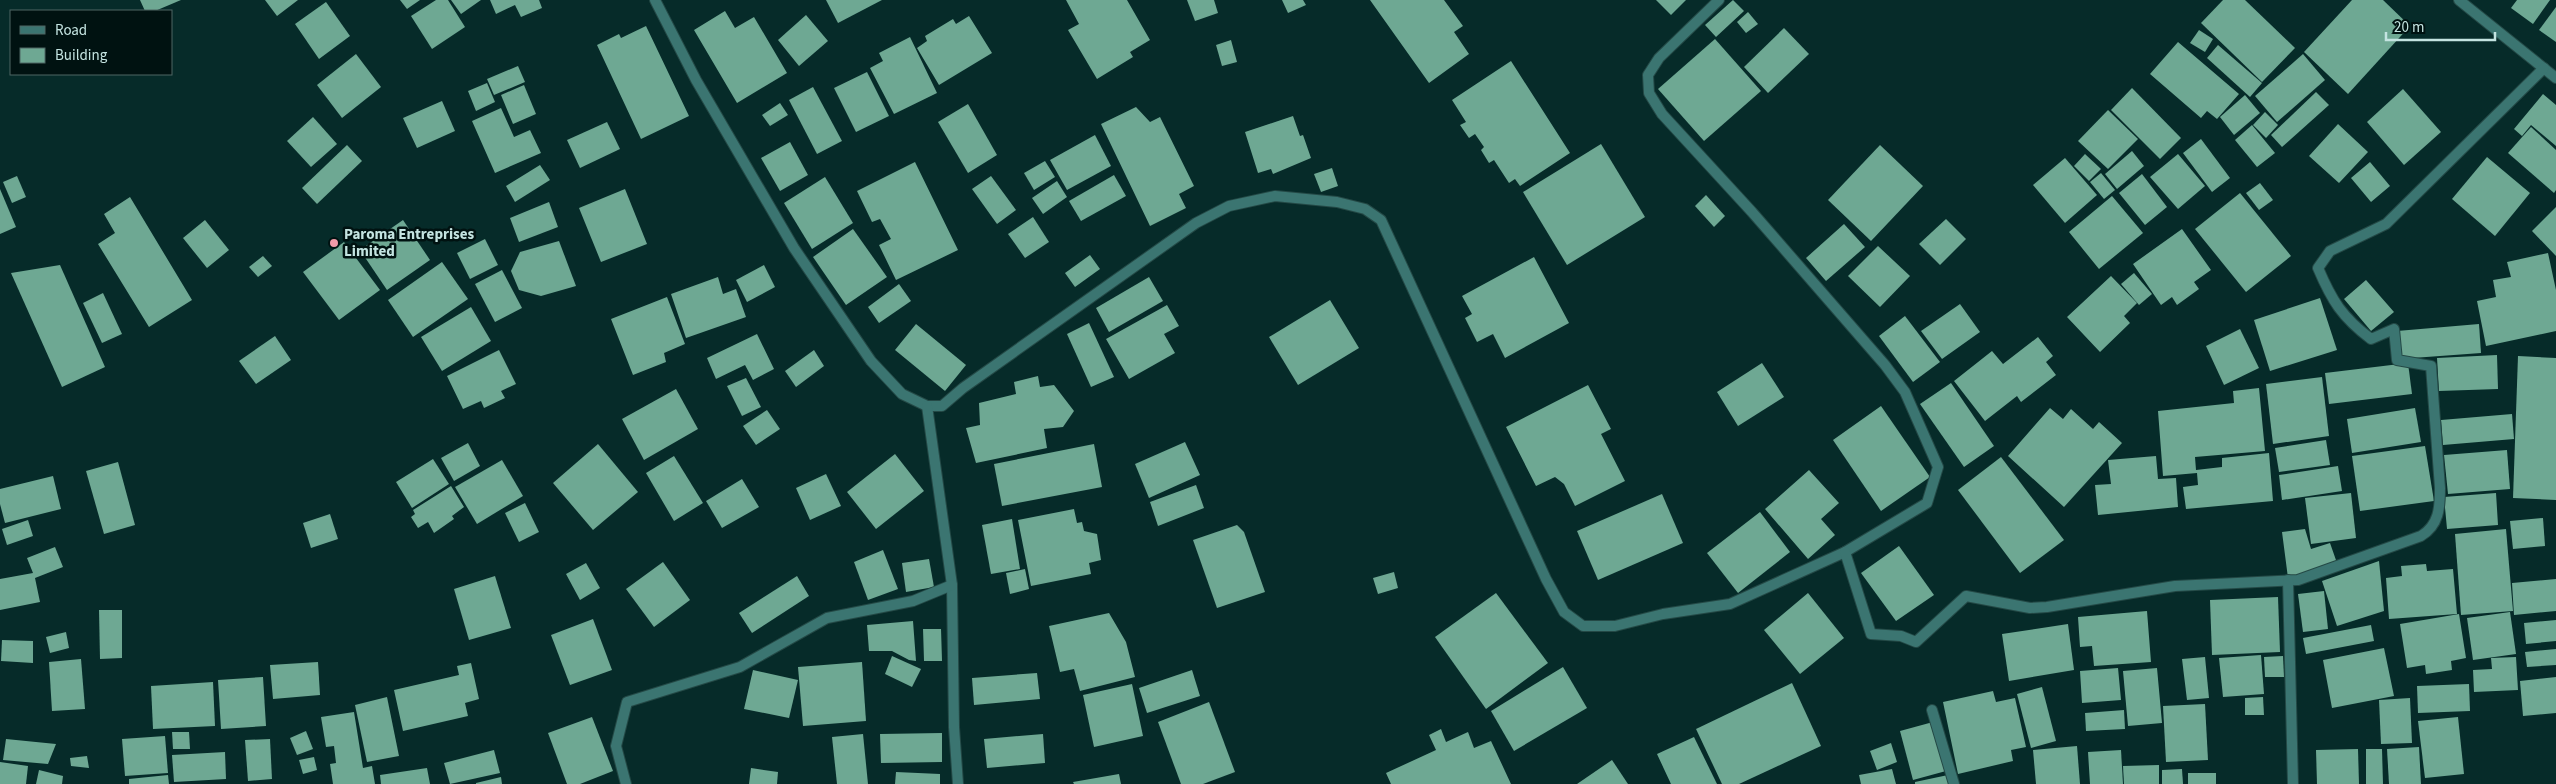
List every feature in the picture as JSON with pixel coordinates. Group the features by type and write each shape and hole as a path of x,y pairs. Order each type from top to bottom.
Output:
{"street":[{"path":"655,0 696,80 794,248 870,361 902,394 927,406 942,406 963,388 1196,223 1229,206 1275,196 1337,202 1365,209 1381,220 1546,579 1564,612 1583,626 1615,626 1663,614 1730,604 1845,552 1927,503 1938,467 1905,392 1885,365 1752,212 1662,114 1648,93 1648,75 1659,58 1719,0"},
{"path":"2459,0 2556,78"},
{"path":"1845,552 1871,634 1900,636 1916,642 1966,596 2030,608 2047,607 2175,586 2311,577 2422,536 2432,530 2440,506 2439,462 2431,366 2397,360 2394,329 2371,339 2349,323 2328,291 2318,268 2330,251 2386,224 2544,68"},
{"path":"927,406 952,585 954,727 958,784"},
{"path":"2288,580 2293,784"},
{"path":"626,784 616,746 627,702 740,667 827,618 913,601 952,585"},
{"path":"1932,710 1954,784"}],"building":[{"path":"140,0 181,0 157,10 145,10"},
{"path":"265,0 298,0 277,16"},
{"path":"400,0 420,0 407,9"},
{"path":"436,0 448,0 465,27 432,49 411,16"},
{"path":"451,0 481,0 461,14"},
{"path":"490,0 539,0 542,8 521,17 515,5 496,14"},
{"path":"826,0 882,0 838,23"},
{"path":"1066,0 1127,0 1150,40 1130,52 1133,57 1097,79 1068,30 1079,24"},
{"path":"1187,0 1214,0 1218,13 1195,21"},
{"path":"1282,0 1303,0 1306,5 1288,13"},
{"path":"1370,0 1444,0 1463,26 1454,32 1469,54 1429,83"},
{"path":"1656,0 1686,0 1671,15"},
{"path":"1733,0 1744,11 1716,37 1705,25"},
{"path":"2223,0 2245,0 2295,48 2262,82 2201,23"},
{"path":"2352,0 2383,0 2410,26 2348,94 2304,52"},
{"path":"2517,0 2550,0 2533,24 2511,8"},
{"path":"326,2 350,36 319,59 295,24"},
{"path":"2556,7 2556,42 2539,30"},
{"path":"725,11 735,28 754,17 787,73 737,103 694,30"},
{"path":"1748,12 1758,24 1746,33 1737,22"},
{"path":"806,15 828,41 799,66 778,40"},
{"path":"969,16 992,53 939,85 917,48 927,41 925,36 953,19 956,24"},
{"path":"646,26 689,116 641,139 597,45 619,34 621,38"},
{"path":"1784,28 1809,54 1768,93 1744,67"},
{"path":"2199,30 2213,39 2205,52 2190,43"},
{"path":"910,37 937,93 894,114 870,68 883,61 879,53"},
{"path":"1715,39 1761,91 1704,141 1658,89"},
{"path":"1231,40 1237,62 1222,66 1216,45"},
{"path":"2178,42 2239,94 2217,119 2207,111 2201,118 2150,74"},
{"path":"2218,45 2262,83 2250,97 2207,58"},
{"path":"356,54 381,87 342,118 317,85"},
{"path":"2303,54 2325,80 2277,122 2255,96"},
{"path":"1511,61 1570,153 1520,186 1515,179 1509,183 1494,160 1489,163 1481,150 1484,147 1475,134 1469,138 1460,125 1466,122 1452,100"},
{"path":"518,66 525,82 494,95 487,79"},
{"path":"867,72 889,116 856,132 834,88"},
{"path":"487,83 495,102 476,111 468,91"},
{"path":"524,85 536,114 513,124 501,95"},
{"path":"813,87 842,141 817,154 789,100"},
{"path":"2132,88 2181,138 2160,159 2111,110"},
{"path":"2403,89 2441,132 2404,165 2367,122"},
{"path":"2316,92 2329,105 2282,147 2271,135"},
{"path":"2543,94 2556,105 2556,146 2531,125 2522,136 2514,129"},
{"path":"2245,95 2260,113 2234,135 2220,117"},
{"path":"442,101 455,131 417,148 403,118"},
{"path":"780,103 788,115 770,126 762,115"},
{"path":"968,104 997,155 968,173 938,122"},
{"path":"1136,107 1150,122 1160,117 1194,186 1179,194 1186,208 1150,226 1101,124"},
{"path":"501,108 514,137 530,130 541,153 495,173 472,121"},
{"path":"2108,110 2138,139 2108,169 2078,141"},
{"path":"2265,112 2278,125 2266,138 2253,125"},
{"path":"1293,116 1300,136 1303,135 1311,158 1273,174 1271,169 1258,173 1245,132"},
{"path":"313,117 337,144 311,167 287,141"},
{"path":"607,122 620,149 580,168 567,140"},
{"path":"2338,124 2368,152 2339,183 2309,156"},
{"path":"2252,125 2275,153 2257,167 2235,140"},
{"path":"2531,127 2556,150 2556,190 2554,193 2508,153"},
{"path":"1095,135 1111,166 1067,190 1050,160"},
{"path":"2201,139 2230,178 2212,192 2183,153"},
{"path":"790,142 808,175 780,191 761,158"},
{"path":"1601,144 1645,217 1567,265 1523,192"},
{"path":"347,145 362,161 317,204 302,188"},
{"path":"1880,145 1923,186 1871,241 1828,200"},
{"path":"2132,151 2144,166 2117,189 2105,174"},
{"path":"2085,154 2101,169 2089,181 2074,166"},
{"path":"2178,154 2205,186 2178,209 2150,177"},
{"path":"2487,157 2530,193 2495,236 2452,199"},
{"path":"2065,158 2097,195 2065,223 2033,185"},
{"path":"1045,161 1055,177 1034,190 1024,173"},
{"path":"915,162 958,250 896,280 879,245 891,239 880,219 872,222 857,191"},
{"path":"2370,162 2390,186 2371,202 2351,178"},
{"path":"540,165 550,180 515,202 506,186"},
{"path":"1332,168 1338,186 1321,192 1314,174"},
{"path":"2101,173 2115,190 2104,199 2090,182"},
{"path":"2142,174 2167,207 2145,225 2119,193"},
{"path":"1114,175 1126,196 1081,221 1069,201"},
{"path":"17,176 26,197 12,203 3,182"},
{"path":"991,176 1016,210 997,224 972,189"},
{"path":"825,177 853,223 812,249 784,203"},
{"path":"1057,181 1067,197 1043,214 1032,198"},
{"path":"2260,183 2273,200 2259,210 2246,193"},
{"path":"0,189 16,227 0,234"},
{"path":"625,189 647,244 601,262 579,208"},
{"path":"2240,193 2291,256 2246,292 2195,229"},
{"path":"1706,195 1725,216 1714,227 1695,206"},
{"path":"2112,196 2143,233 2099,269 2069,232"},
{"path":"130,197 192,300 149,327 98,244 115,233 104,214"},
{"path":"549,202 558,227 519,242 510,218"},
{"path":"2556,207 2556,256 2532,231"},
{"path":"1033,217 1049,242 1025,258 1008,234"},
{"path":"1946,219 1966,239 1940,265 1919,244"},
{"path":"205,220 229,250 207,268 183,238"},
{"path":"403,220 430,260 387,290 360,250"},
{"path":"1844,224 1865,247 1826,281 1806,258"},
{"path":"853,229 887,277 846,305 813,257"},
{"path":"2182,229 2211,270 2194,282 2199,289 2177,305 2172,297 2161,305 2133,264"},
{"path":"485,239 498,265 470,279 457,253"},
{"path":"559,241 576,286 541,296 519,290 511,271 520,252"},
{"path":"344,242 380,290 339,320 303,272"},
{"path":"1878,246 1910,276 1880,307 1848,276"},
{"path":"2548,253 2556,290 2556,331 2486,346 2477,301 2496,297 2493,280 2511,277 2507,262"},
{"path":"1090,255 1100,269 1075,287 1065,273"},
{"path":"263,256 272,266 258,277 249,267"},
{"path":"1534,257 1569,323 1505,358 1493,334 1477,342 1465,318 1472,314 1462,296"},
{"path":"442,262 468,299 413,337 388,300"},
{"path":"60,265 105,367 62,387 11,273"},
{"path":"764,265 775,287 747,302 736,280"},
{"path":"502,270 522,308 495,322 475,284"},
{"path":"2134,273 2152,294 2139,305 2121,284"},
{"path":"2111,276 2137,303 2124,316 2130,323 2100,352 2067,317"},
{"path":"718,277 723,294 736,289 746,317 686,338 671,294"},
{"path":"1149,277 1163,301 1109,332 1096,308"},
{"path":"2366,280 2394,312 2371,331 2344,299"},
{"path":"899,284 911,301 879,323 868,307"},
{"path":"103,293 122,334 102,343 83,303"},
{"path":"667,297 685,344 664,353 666,362 633,375 611,319"},
{"path":"2320,298 2337,350 2270,371 2254,320"},
{"path":"1330,300 1359,348 1298,385 1269,337"},
{"path":"1960,304 1980,332 1942,359 1921,331"},
{"path":"1167,305 1179,326 1164,334 1175,353 1129,379 1106,339"},
{"path":"471,307 491,341 442,371 421,337"},
{"path":"1905,316 1940,362 1913,382 1879,336"},
{"path":"1089,323 1114,377 1091,387 1067,334"},
{"path":"916,324 966,365 945,391 895,350"},
{"path":"2479,324 2481,353 2399,359 2397,331"},
{"path":"2240,329 2259,368 2224,385 2206,346"},
{"path":"757,334 774,369 753,380 745,365 716,379 707,358"},
{"path":"275,336 291,360 256,384 239,361"},
{"path":"2038,337 2053,356 2046,362 2056,375 2021,402 2017,396 1985,421 1954,381 1992,351 2003,364"},
{"path":"499,350 516,384 501,391 505,398 484,408 481,401 463,409 447,376"},
{"path":"814,350 824,366 796,387 785,371"},
{"path":"2497,355 2498,389 2439,391 2437,358"},
{"path":"2518,356 2556,358 2556,500 2513,498"},
{"path":"1762,363 1784,397 1738,426 1717,392"},
{"path":"2408,363 2412,394 2329,404 2325,373"},
{"path":"1038,376 1040,387 1054,385 1074,411 1063,427 1044,429 1047,448 976,463 966,428 980,425 979,403 1016,394 1014,382"},
{"path":"2322,377 2329,436 2273,444 2266,384"},
{"path":"746,378 761,407 742,416 727,386"},
{"path":"1951,383 1994,446 1964,467 1920,404"},
{"path":"1588,385 1611,429 1601,434 1625,481 1575,506 1564,484 1555,477 1536,486 1506,427"},
{"path":"2259,388 2265,451 2195,457 2196,470 2222,467 2222,458 2269,453 2273,501 2186,509 2183,487 2198,485 2197,473 2163,476 2158,411 2234,403 2233,391"},
{"path":"676,389 698,429 644,460 622,419"},
{"path":"1881,406 1930,477 1881,511 1833,440"},
{"path":"2050,408 2063,419 2071,409 2093,429 2099,422 2122,443 2064,507 2008,456"},
{"path":"2415,408 2421,442 2352,453 2347,419"},
{"path":"767,410 780,429 756,445 743,426"},
{"path":"2512,414 2514,439 2443,445 2441,420"},
{"path":"2326,440 2330,465 2279,472 2275,448"},
{"path":"1185,442 1200,475 1149,498 1135,464"},
{"path":"468,443 480,466 454,481 441,458"},
{"path":"598,444 638,492 593,530 553,483"},
{"path":"1094,444 1102,487 1002,506 994,464"},
{"path":"2425,446 2434,501 2360,511 2352,456"},
{"path":"2507,450 2510,489 2448,494 2444,455"},
{"path":"895,454 924,491 876,529 847,492"},
{"path":"674,456 703,503 674,521 646,473"},
{"path":"2156,456 2158,479 2176,478 2178,507 2098,515 2095,485 2111,484 2108,460"},
{"path":"2001,457 2064,540 2020,573 1958,490"},
{"path":"433,459 449,484 412,508 396,482"},
{"path":"502,460 523,496 477,524 455,487"},
{"path":"118,462 135,525 104,534 86,471"},
{"path":"2338,466 2342,491 2282,500 2279,475"},
{"path":"1809,470 1839,503 1821,519 1835,535 1808,559 1765,509"},
{"path":"826,474 841,506 810,520 796,488"},
{"path":"53,476 61,509 5,523 0,504 0,489"},
{"path":"742,479 759,507 722,528 706,501"},
{"path":"1196,485 1204,508 1158,526 1150,502"},
{"path":"451,486 464,507 452,516 454,519 434,533 428,522 418,528 411,517 415,514 413,510"},
{"path":"2351,493 2356,538 2311,544 2305,498"},
{"path":"2496,493 2498,525 2447,529 2444,497"},
{"path":"1662,494 1683,543 1598,580 1577,531"},
{"path":"525,503 539,532 519,542 505,513"},
{"path":"1074,509 1077,523 1082,522 1084,531 1097,534 1101,560 1089,563 1091,574 1031,586 1018,520"},
{"path":"1760,512 1790,552 1738,593 1707,553"},
{"path":"330,514 338,539 311,548 303,523"},
{"path":"2543,518 2545,546 2513,549 2510,521"},
{"path":"1012,519 1020,569 991,574 982,525"},
{"path":"28,520 33,536 7,545 2,529"},
{"path":"1237,525 1244,532 1265,592 1217,608 1193,540"},
{"path":"2305,529 2311,549 2330,543 2337,563 2288,578 2282,532"},
{"path":"2506,529 2513,611 2461,615 2455,534"},
{"path":"1899,546 1934,595 1896,621 1861,573"},
{"path":"55,547 63,567 35,578 40,602 0,610 0,579 33,573 27,558"},
{"path":"883,550 898,589 868,600 854,562"},
{"path":"929,559 934,587 906,592 902,563"},
{"path":"2379,561 2384,611 2337,626 2322,581"},
{"path":"663,562 690,600 654,627 626,589"},
{"path":"586,563 600,588 580,600 566,574"},
{"path":"2426,564 2427,571 2453,569 2457,614 2389,619 2386,578 2402,576 2401,566"},
{"path":"1025,569 1029,589 1010,594 1006,573"},
{"path":"1394,572 1398,588 1378,594 1373,578"},
{"path":"495,576 511,628 469,640 454,589"},
{"path":"797,576 809,596 752,633 739,613"},
{"path":"2556,579 2556,611 2514,615 2512,583"},
{"path":"2324,591 2328,629 2303,632 2298,594"},
{"path":"1496,593 1548,663 1486,709 1435,637"},
{"path":"1808,593 1844,638 1800,674 1764,630"},
{"path":"2278,597 2280,652 2212,655 2210,600"},
{"path":"99,610 122,610 122,658 100,659"},
{"path":"2147,611 2151,662 2094,666 2092,646 2080,647 2078,617"},
{"path":"2510,612 2516,654 2473,660 2467,618"},
{"path":"1109,613 1126,642 1135,677 1080,691 1074,669 1060,672 1049,626"},
{"path":"2459,614 2466,658 2451,661 2452,670 2426,674 2425,665 2407,668 2400,624"},
{"path":"593,619 612,670 570,685 551,635"},
{"path":"2556,620 2556,641 2526,644 2524,623"},
{"path":"913,621 916,661 909,660 892,651 869,651 867,625"},
{"path":"2068,624 2074,670 2009,681 2002,634"},
{"path":"2371,625 2374,641 2306,654 2303,638"},
{"path":"923,629 941,629 942,661 924,661"},
{"path":"66,632 69,648 50,653 46,637"},
{"path":"2,640 33,641 33,663 1,661"},
{"path":"2384,648 2394,696 2332,708 2323,660"},
{"path":"2556,649 2556,665 2527,667 2525,652"},
{"path":"2261,655 2264,694 2223,697 2219,658"},
{"path":"892,656 921,669 912,687 885,674"},
{"path":"2283,656 2284,677 2265,677 2264,657"},
{"path":"2205,657 2209,698 2187,700 2182,659"},
{"path":"2516,657 2518,690 2474,692 2473,670 2492,669 2491,658"},
{"path":"81,659 85,709 52,711 49,662"},
{"path":"318,662 320,695 273,699 270,665"},
{"path":"862,662 866,721 803,726 798,667"},
{"path":"471,663 479,699 465,703 468,716 403,731 394,690 459,675 457,666"},
{"path":"1563,667 1587,708 1514,751 1491,711"},
{"path":"2118,668 2121,700 2082,703 2080,671"},
{"path":"2157,668 2162,723 2128,726 2123,671"},
{"path":"753,670 798,680 789,718 744,709"},
{"path":"1192,670 1200,696 1147,713 1139,688"},
{"path":"1037,673 1040,699 974,705 972,678"},
{"path":"263,677 266,726 221,729 218,680"},
{"path":"2556,677 2556,713 2523,716 2520,681"},
{"path":"213,682 215,726 153,729 151,686"},
{"path":"1792,683 1821,746 1739,784 1722,784 1696,729"},
{"path":"1132,684 1143,736 1094,747 1083,695"},
{"path":"2469,684 2470,711 2418,713 2417,686"},
{"path":"2042,687 2056,741 2031,748 2017,694"},
{"path":"1993,691 1996,702 2015,698 2026,747 2011,750 2013,761 1958,774 1943,702"},
{"path":"387,697 399,756 367,762 355,705"},
{"path":"2263,697 2264,715 2245,715 2245,698"},
{"path":"2410,698 2412,743 2381,744 2379,700"},
{"path":"1209,702 1235,772 1203,784 1181,784 1158,722"},
{"path":"2205,704 2208,760 2166,762 2163,706"},
{"path":"2124,710 2125,729 2086,731 2085,713"},
{"path":"354,712 363,768 372,766 375,784 333,784 330,764 336,763 334,746 326,747 321,717"},
{"path":"592,717 613,771 580,784 567,784 548,733"},
{"path":"2458,717 2464,774 2425,778 2418,721"},
{"path":"1933,722 1946,771 1913,780 1900,731"},
{"path":"1441,729 1446,742 1468,732 1474,748 1491,741 1511,784 1391,784 1386,773 1436,750 1429,735"},
{"path":"306,731 313,749 297,755 290,738"},
{"path":"172,732 189,732 190,749 173,749"},
{"path":"942,733 942,762 881,763 880,734"},
{"path":"863,734 868,784 837,784 832,737"},
{"path":"1043,734 1045,763 987,768 984,739"},
{"path":"165,736 168,773 125,776 122,739"},
{"path":"1694,737 1717,784 1671,784 1657,754"},
{"path":"6,739 56,744 48,764 3,760"},
{"path":"270,739 272,779 248,781 245,740"},
{"path":"1891,743 1897,762 1877,770 1870,751"},
{"path":"2077,746 2080,784 2036,784 2033,750"},
{"path":"2419,747 2421,784 2389,784 2387,749"},
{"path":"2358,749 2359,784 2317,784 2316,750"},
{"path":"2366,749 2382,749 2383,784 2366,784"},
{"path":"494,750 500,773 450,784 444,763"},
{"path":"2121,750 2123,784 2090,784 2088,752"},
{"path":"225,752 226,779 174,782 172,755"},
{"path":"87,756 89,768 71,766 70,758"},
{"path":"314,757 317,770 303,774 299,760"},
{"path":"1612,760 1628,784 1577,784"},
{"path":"0,762 28,766 26,784 0,784"},
{"path":"2159,765 2159,784 2124,784 2123,766"},
{"path":"427,768 430,784 381,784 380,775"},
{"path":"751,768 778,772 777,784 749,784"},
{"path":"1892,769 1896,784 1861,784 1859,775"},
{"path":"2182,769 2183,784 2162,784 2162,770"},
{"path":"39,770 63,776 62,784 36,784"},
{"path":"896,772 940,774 940,784 895,784"},
{"path":"2188,773 2216,773 2216,784 2188,784"},
{"path":"1119,774 1121,784 1074,784 1073,782"},
{"path":"168,775 169,784 129,784 129,779"},
{"path":"1948,775 1949,784 1915,784 1915,782"},
{"path":"501,777 502,784 476,784 476,783"}],"place":[{"name":"Paroma Entreprises Limited","path":"334,243"}]}
